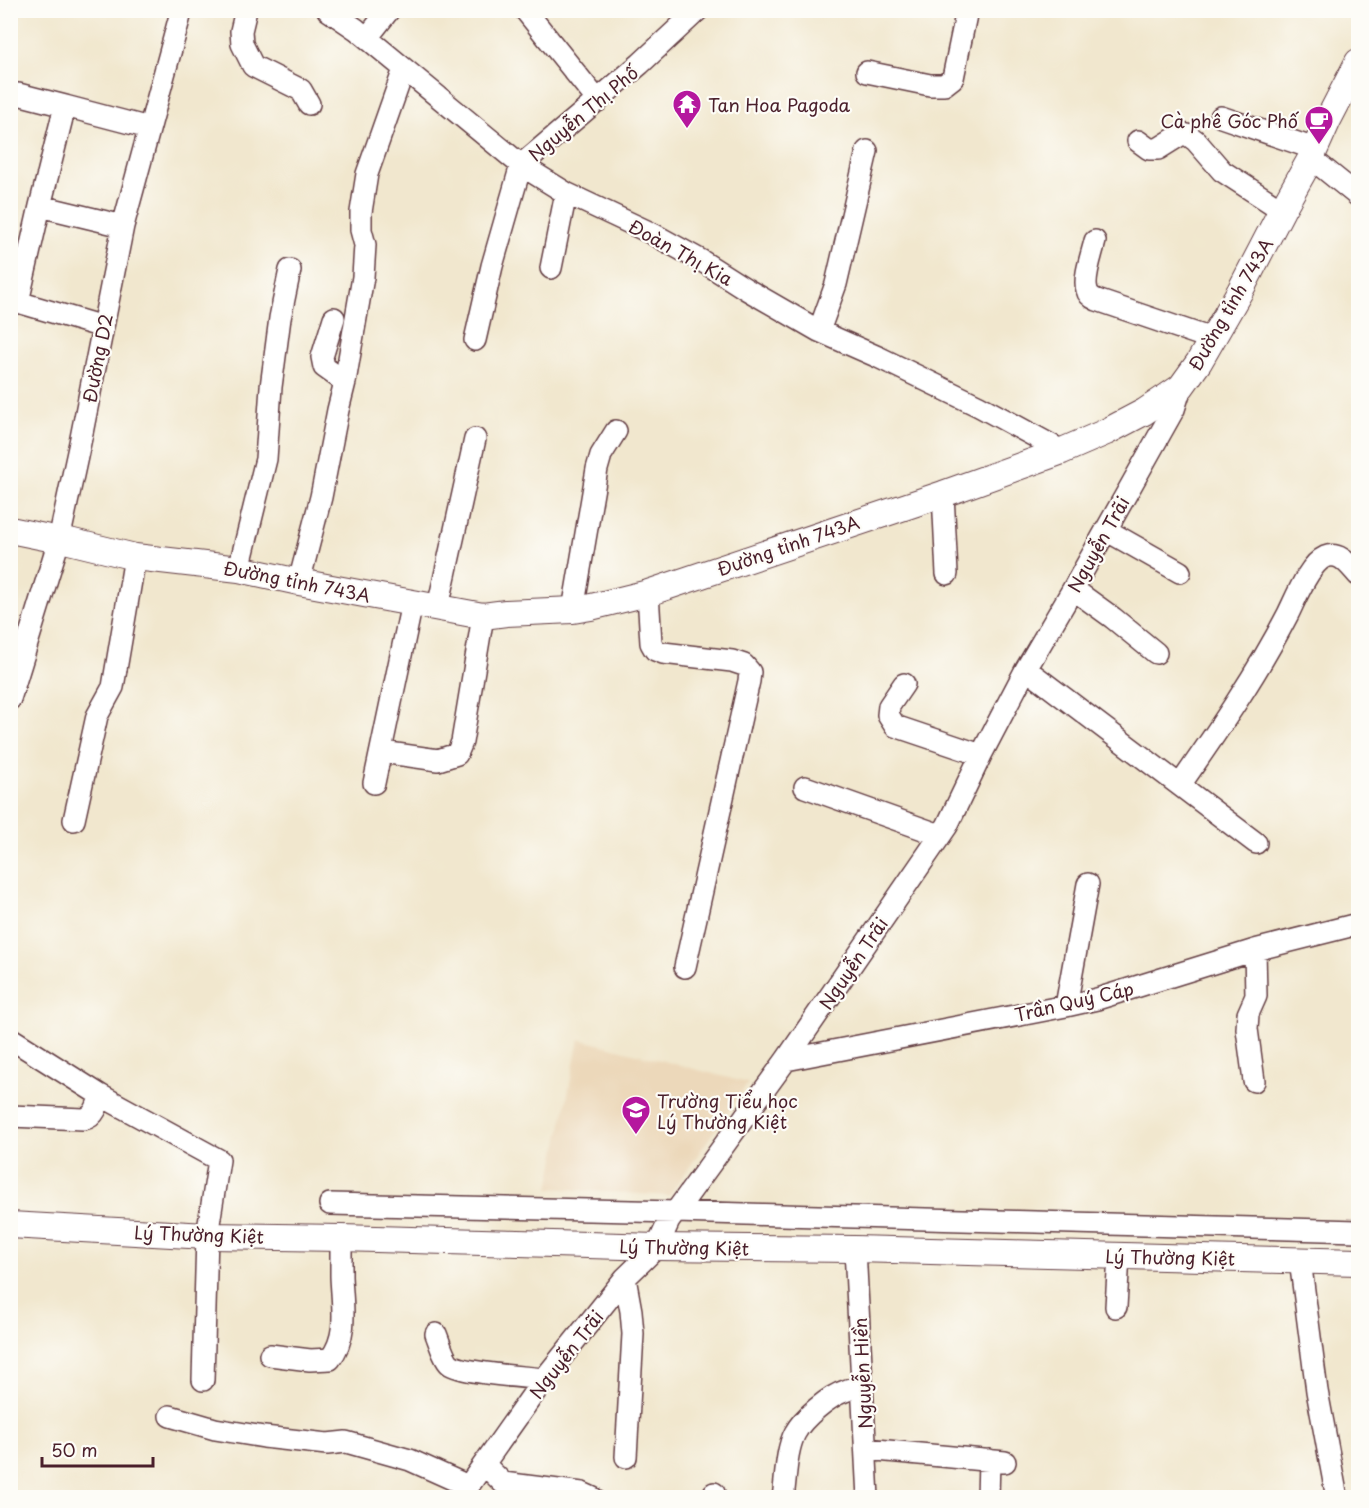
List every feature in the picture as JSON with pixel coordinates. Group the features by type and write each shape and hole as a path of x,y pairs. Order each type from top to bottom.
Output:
{"main road":[{"name":"Đường tỉnh 743A","path":"10,530 135,556 239,569 483,616 573,610 648,592 943,494 1062,451 1106,432 1144,412 1181,387 1199,362 1240,291 1359,62"},
{"name":"Lý Thường Kiệt","path":"10,1225 207,1236 1359,1262"}],"street":[{"path":"246,10 241,31 242,44 253,66 301,90 309,104"},
{"name":"Đoàn Thị Kia","path":"328,10 367,38 521,165 566,193 653,234 819,331 979,406 1062,451"},
{"path":"367,38 389,10"},
{"path":"525,10 598,101"},
{"name":"Nguyễn Thị Phố","path":"475,340 492,266 521,165 598,101 698,10"},
{"path":"867,72 944,86 953,78 967,10"},
{"name":"Đường D2","path":"10,699 59,540 123,226 180,16"},
{"path":"299,582 321,497 345,382 363,277 365,245 361,230 361,212 367,174 404,69"},
{"path":"18,94 149,128"},
{"path":"64,106 14,301 103,327"},
{"path":"1221,117 1313,153 1359,196"},
{"path":"1138,141 1149,149 1158,149 1182,134 1188,135 1222,171 1282,210"},
{"path":"819,331 836,284 867,151"},
{"path":"551,268 566,193"},
{"path":"40,206 123,226"},
{"path":"1095,241 1086,278 1087,291 1091,296 1212,339"},
{"path":"239,569 266,459 271,387 280,318 290,270"},
{"path":"334,318 322,357 324,367 345,382"},
{"name":"Nguyễn Trãi","path":"464,1492 544,1379 625,1278 657,1247 669,1221 786,1060 947,825 1026,669 1174,408 1181,387"},
{"path":"573,610 597,469 601,455 616,431"},
{"path":"438,608 475,439"},
{"path":"943,494 946,574"},
{"path":"1106,530 1180,573"},
{"path":"74,820 97,716 113,687 135,556"},
{"path":"1180,785 1239,699 1312,568 1326,557 1337,556 1341,557 1359,575"},
{"path":"1073,589 1113,618 1156,654"},
{"path":"648,592 651,644 655,650 663,653 732,661 744,665 750,672 685,967"},
{"path":"374,783 412,603"},
{"path":"382,752 438,760 457,754 462,742 483,616"},
{"path":"1026,669 1256,843"},
{"path":"904,684 889,706 888,715 895,726 981,755"},
{"path":"805,787 940,835"},
{"path":"1066,1006 1088,884"},
{"name":"Trần Quý Cáp","path":"786,1060 1066,1006 1108,996 1255,950 1359,924"},
{"path":"1254,1081 1247,1029 1248,1014 1256,996 1255,950"},
{"path":"10,1038 100,1095 219,1160 207,1236 203,1380"},
{"path":"10,1116 89,1118 97,1108 100,1095"},
{"path":"330,1204 1359,1231"},
{"path":"270,1355 321,1360 330,1359 335,1352 343,1323 341,1238"},
{"name":"Nguyễn Hiền","path":"855,1249 868,1497"},
{"path":"1116,1307 1119,1256"},
{"path":"1300,1260 1317,1391 1337,1497"},
{"path":"625,1278 633,1334 626,1457"},
{"path":"436,1334 450,1364 469,1370 544,1379"},
{"path":"783,1497 792,1441 800,1426 828,1400 852,1388 863,1388"},
{"path":"170,1416 215,1430 327,1444 346,1442 410,1460 464,1492"},
{"path":"866,1449 997,1461 988,1497"},
{"path":"484,1464 502,1483 582,1493 593,1497"}],"shaded area":[{"name":"Trường Tiểu học Lý Thường Kiệt","path":"579,1039 748,1083 669,1196 549,1188"}],"place":[{"name":"Tan Hoa Pagoda","path":"687,130"},
{"name":"Cà phê Góc Phố","path":"1319,146"},
{"name":"Trường Tiểu học Lý Thường Kiệt","path":"636,1136"}]}
